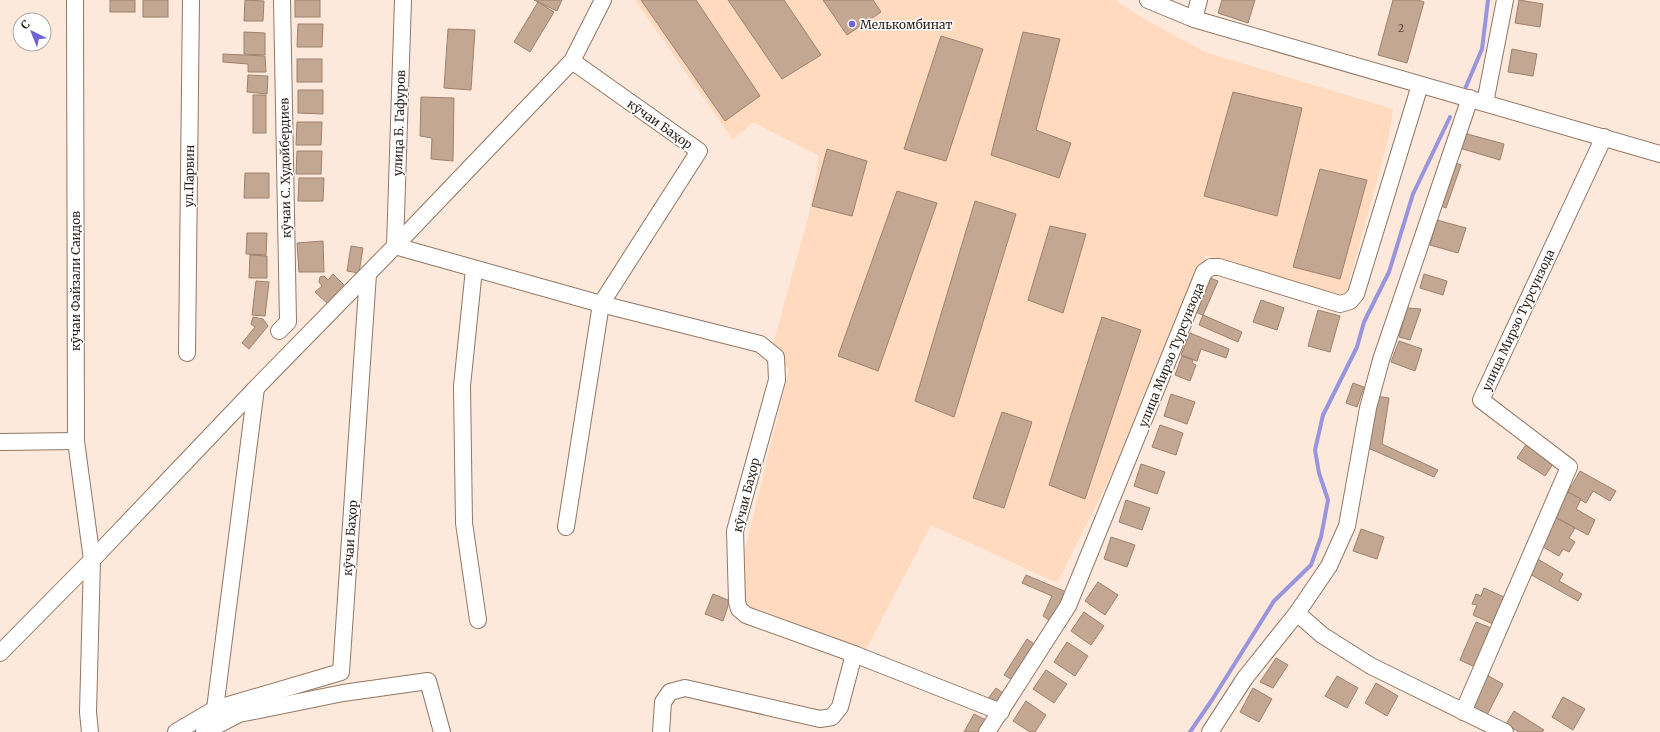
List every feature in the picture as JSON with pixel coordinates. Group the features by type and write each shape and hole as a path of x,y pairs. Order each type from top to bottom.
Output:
{"street":[{"name":"кӯчаи Файзали Саидов","path":"75,0 76,441 92,560"},
{"name":"ул.Парвин","path":"187,353 191,0"},
{"name":"кӯчаи С. Худойбердиев","path":"279,331 288,322 282,0"},
{"name":"улица Б. Гафуров","path":"396,246 403,0"},
{"path":"0,654 256,388 396,246 572,61 603,0"},
{"path":"1148,0 1194,19 1660,154"},
{"path":"1194,19 1199,0"},
{"path":"1485,103 1505,0"},
{"name":"кӯчаи Баҳор","path":"566,527 602,304 699,151 572,61"},
{"name":"улица Мирзо Турсунзода","path":"987,732 1002,712 1068,606 1204,272 1211,267 1219,267 1340,304 1350,301 1356,294 1420,85"},
{"path":"1210,732 1245,678 1297,613 1329,566 1347,526 1368,408 1381,360 1470,98"},
{"name":"улица Мирзо Турсунзода","path":"1463,712 1569,467 1481,400 1604,137"},
{"name":"кӯчаи Баҳор","path":"396,246 602,304 760,344 776,358 777,380 735,531 737,602 739,609 746,615 854,654 1002,712"},
{"path":"474,269 462,386 462,417 464,523 478,620"},
{"name":"кӯчаи Баҳор","path":"176,732 215,709 341,672 368,274"},
{"path":"215,709 256,388"},
{"path":"0,442 76,441"},
{"path":"90,732 88,712 92,560"},
{"path":"1297,613 1322,634 1371,666 1505,732"},
{"path":"661,732 663,702 670,692 685,688 820,719 832,717 840,707 854,654"},
{"path":"204,732 239,714 344,693 428,681 442,732"}],"shaded area":[{"path":"635,0 1115,0 1144,19 1205,52 1393,109 1388,140 1345,297 1206,255 1120,458 1057,583 931,525 864,653 745,606 743,558 789,369 771,352 809,214 819,156 753,122 733,140"}],"building":[{"path":"110,0 135,0 135,12 110,12"},
{"path":"143,0 168,0 168,17 143,17"},
{"path":"245,0 264,1 263,21 244,21"},
{"path":"295,0 320,0 320,17 295,17"},
{"path":"534,0 562,0 557,11"},
{"path":"641,0 696,0 760,96 725,121"},
{"path":"728,0 784,0 821,55 782,79"},
{"name":"Мелькомбинат","path":"823,0 873,0 881,12 847,35"},
{"path":"1222,0 1255,0 1248,23 1218,13"},
{"path":"1393,0 1418,0 1424,2 1407,63 1378,55"},
{"path":"1519,0 1543,4 1540,27 1515,23"},
{"path":"538,2 554,12 530,52 514,42"},
{"path":"298,24 323,24 322,47 297,47"},
{"path":"448,29 475,30 471,90 444,88"},
{"path":"244,32 265,33 265,55 244,54"},
{"path":"1023,32 1060,39 1036,130 1071,143 1059,178 991,155"},
{"path":"941,36 983,49 946,161 904,149"},
{"path":"1512,49 1537,54 1533,76 1508,72"},
{"path":"223,54 265,56 266,72 248,72 248,64 223,62"},
{"path":"297,59 322,59 322,82 297,82"},
{"path":"248,75 268,76 267,94 247,92"},
{"path":"298,90 323,90 323,114 298,113"},
{"path":"1233,92 1302,108 1277,216 1204,196"},
{"path":"253,95 266,95 266,133 253,133"},
{"path":"421,97 454,98 453,161 431,159 432,138 420,136"},
{"path":"297,122 322,122 321,145 296,145"},
{"path":"1460,132 1504,144 1500,160 1456,147"},
{"path":"827,149 867,161 852,216 812,206"},
{"path":"297,151 322,151 321,174 296,174"},
{"path":"1451,161 1461,165 1446,208 1436,204"},
{"path":"1320,169 1367,180 1340,279 1293,267"},
{"path":"245,173 269,173 269,198 244,198"},
{"path":"299,178 324,178 323,201 298,201"},
{"path":"897,191 937,203 878,371 838,356"},
{"path":"975,201 1016,214 954,417 915,401"},
{"path":"1437,220 1466,228 1458,253 1430,245"},
{"path":"1050,226 1086,234 1063,313 1028,300"},
{"path":"247,233 267,233 266,255 246,254"},
{"path":"323,241 324,272 299,272 297,243"},
{"path":"351,246 363,248 359,273 347,271"},
{"path":"250,255 267,256 267,278 249,278"},
{"path":"333,274 347,288 330,306 315,292 322,286 319,282 320,277 324,276 328,280"},
{"path":"1424,274 1447,281 1443,295 1420,288"},
{"path":"1210,278 1218,281 1203,315 1195,312"},
{"path":"256,281 269,282 265,316 252,315"},
{"path":"1261,300 1284,308 1277,330 1253,322"},
{"path":"1407,308 1421,309 1410,340 1399,337"},
{"path":"1318,310 1340,316 1330,352 1308,346"},
{"path":"1203,315 1242,332 1238,342 1199,325"},
{"path":"253,317 263,319 268,326 249,349 242,343 255,327 251,324"},
{"path":"1102,317 1141,330 1085,499 1049,485"},
{"path":"1190,333 1229,349 1226,358 1201,349 1197,361 1181,355"},
{"path":"1399,341 1422,349 1415,371 1391,362"},
{"path":"1182,356 1193,360 1192,363 1196,365 1190,381 1175,375"},
{"path":"1353,383 1364,387 1357,407 1346,403"},
{"path":"1171,394 1195,402 1187,424 1164,416"},
{"path":"1376,396 1389,398 1382,444 1438,470 1434,477 1366,447"},
{"path":"1002,412 1032,422 1004,508 973,498"},
{"path":"1160,425 1183,433 1176,455 1152,447"},
{"path":"1527,443 1555,461 1545,476 1517,458"},
{"path":"1141,464 1165,472 1157,494 1134,486"},
{"path":"1580,471 1616,491 1610,501 1593,491 1586,503 1568,492"},
{"path":"1568,492 1581,499 1576,509 1595,520 1588,535 1553,516"},
{"path":"1126,500 1150,508 1142,530 1119,522"},
{"path":"1553,516 1575,528 1569,538 1575,542 1569,552 1563,549 1559,556 1538,544"},
{"path":"1361,529 1384,537 1377,559 1353,551"},
{"path":"1111,537 1135,545 1127,567 1104,559"},
{"path":"1536,558 1563,574 1559,581 1582,594 1578,601 1528,573"},
{"path":"1026,575 1071,594 1055,624 1043,616 1052,596 1022,583"},
{"path":"1098,582 1118,595 1105,615 1085,601"},
{"path":"1484,588 1504,597 1493,624 1473,615 1477,605 1472,604 1476,594 1481,596"},
{"path":"713,594 728,600 728,606 723,621 705,614"},
{"path":"1084,612 1104,626 1091,645 1071,631"},
{"path":"1476,622 1491,628 1475,667 1460,660"},
{"path":"1027,639 1040,648 1017,683 1004,675"},
{"path":"1067,642 1088,656 1075,676 1054,662"},
{"path":"1276,658 1288,665 1273,688 1260,682"},
{"path":"1046,670 1067,684 1054,703 1033,689"},
{"path":"1485,674 1503,684 1487,715 1469,705"},
{"path":"1337,676 1358,688 1347,708 1325,696"},
{"path":"1376,683 1398,696 1387,716 1365,703"},
{"path":"996,688 1007,696 998,708 987,700"},
{"path":"1253,688 1272,699 1259,722 1240,712"},
{"path":"1563,697 1585,709 1573,730 1552,717"},
{"path":"1026,701 1046,715 1035,732 1030,732 1013,721"},
{"path":"1514,711 1544,730 1542,732 1519,732 1506,724"},
{"path":"974,714 988,721 982,732 964,732"}],"waterway":[{"path":"1465,89 1482,49 1488,0"},
{"path":"1190,732 1212,700 1274,601 1311,565 1321,537 1328,500 1319,473 1315,450 1323,415 1357,347 1364,322 1389,272 1413,194 1450,117"}],"place":[{"name":"Мелькомбинат","path":"852,24"}]}
